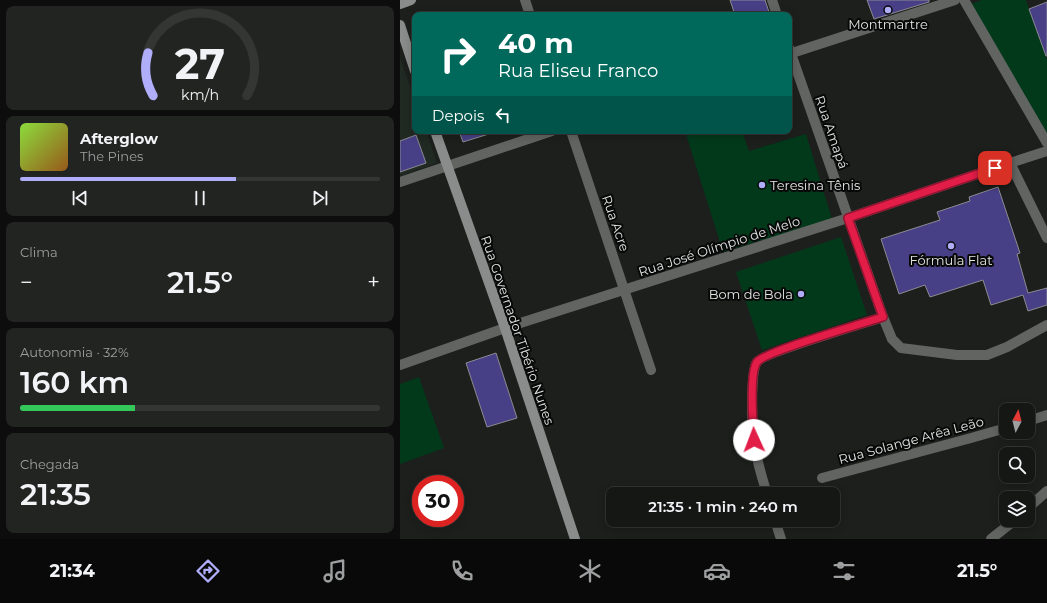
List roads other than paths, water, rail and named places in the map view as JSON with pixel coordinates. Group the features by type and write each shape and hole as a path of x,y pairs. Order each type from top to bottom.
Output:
{"street":[{"path":"400,4 411,0"},
{"path":"525,0 529,12"},
{"path":"772,0 777,12"},
{"path":"792,51 956,0"},
{"path":"964,0 1047,143"},
{"path":"400,25 412,62"},
{"name":"Rua Amapá","path":"792,58 892,339 901,348 957,355 987,355 1007,347 1047,325"},
{"name":"Rua Governador Tibério Nunes","path":"436,134 506,328 575,539"},
{"path":"400,182 446,165 543,134"},
{"name":"Rua Acre","path":"572,134 651,370"},
{"name":"Rua José Olímpio de Melo","path":"400,366 506,328 848,218 1047,151"},
{"path":"1010,163 1047,238"},
{"path":"765,487 754,440 753,374 756,363 766,356 883,317"},
{"path":"1035,419 1047,415"},
{"name":"Rua Solange Arêa Leão","path":"822,478 999,430"},
{"path":"1035,502 1047,491"},
{"path":"777,527 781,539"},
{"path":"991,539 1006,527"}],"place":[{"name":"Montmartre","path":"888,10"},
{"name":"Teresina Tênis","path":"762,185"},
{"name":"Fórmula Flat","path":"951,246"},
{"name":"Bom de Bola","path":"801,294"}]}
